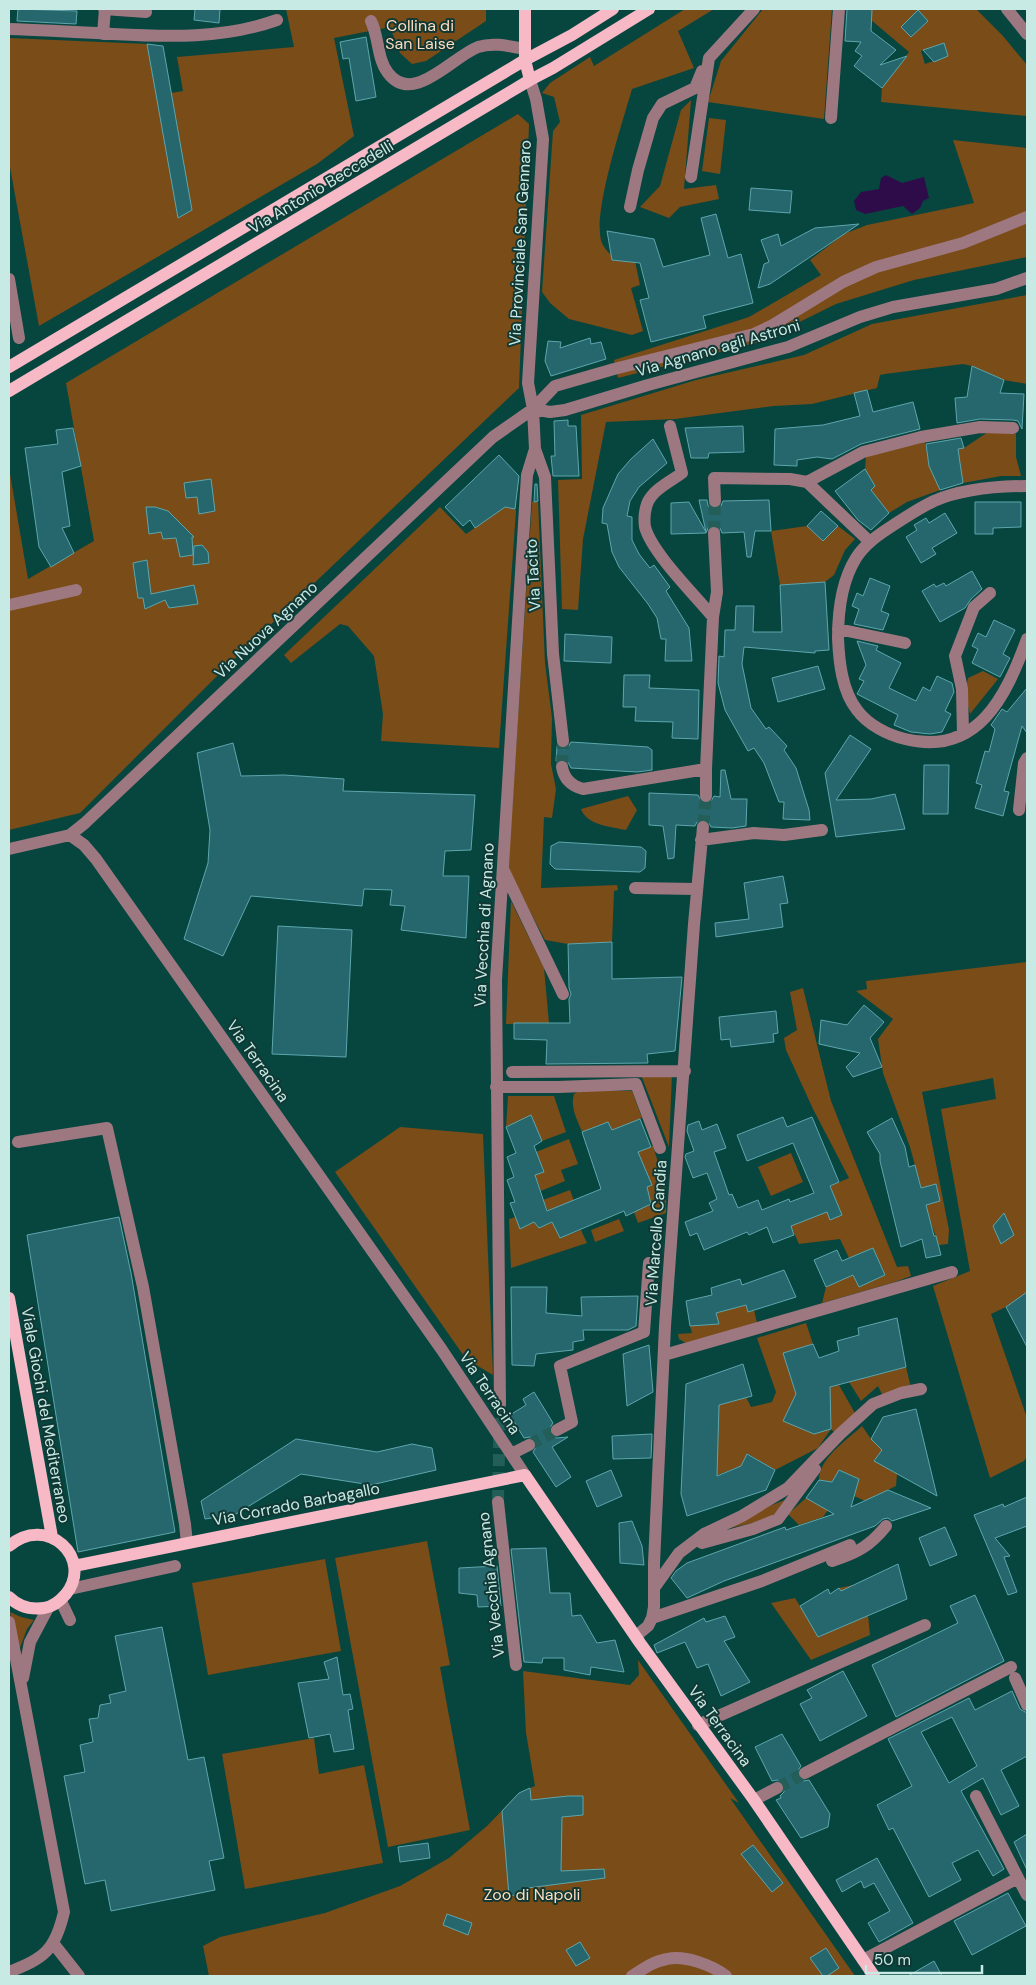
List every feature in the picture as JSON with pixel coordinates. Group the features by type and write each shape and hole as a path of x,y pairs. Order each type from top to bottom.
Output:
{"main road":[{"path":"525,9 524,54 530,80"},
{"name":"Via Antonio Beccadelli","path":"9,367 524,54 572,35 612,9"},
{"name":"Via Antonio Beccadelli","path":"9,391 649,9"},
{"name":"Viale Giochi del Mediterraneo","path":"9,1298 52,1537"},
{"name":"Via Corrado Barbagallo","path":"74,1566 525,1475"},
{"name":"Via Terracina","path":"525,1475 698,1725 754,1800 874,1976"},
{"path":"9,1546 17,1539 28,1534 52,1537 63,1544 70,1554 74,1566 74,1578 70,1589 61,1600 48,1608 35,1610 21,1606 9,1597"}],"street":[{"path":"103,34 104,9 146,12"},
{"path":"630,208 638,170 653,118 662,104 694,88 709,58 754,9"},
{"path":"831,118 839,9"},
{"path":"1007,9 1027,34"},
{"path":"9,29 188,37 232,32 276,20"},
{"path":"371,21 375,28 386,72 395,81 406,85 418,83 429,78 477,48 490,44 524,54"},
{"path":"691,178 709,58"},
{"name":"Via Provinciale San Gennaro","path":"530,80 536,99 543,139 528,383 533,409"},
{"name":"Via Nuova Agnano","path":"9,849 70,835 85,823 493,438 533,409 555,386 614,369 754,334 771,326 843,282 876,267 963,242 1027,217"},
{"name":"Via Agnano agli Astroni","path":"533,409 550,412 565,410 676,377 788,347 860,317 892,307 996,289 1027,278"},
{"path":"9,279 19,338"},
{"name":"Via Tacito","path":"533,409 535,449 544,477 553,654 562,741"},
{"path":"670,426 682,473 655,493 647,502 645,526 650,539 676,575 713,617"},
{"path":"806,482 863,452 921,437 980,427 1014,428"},
{"name":"Via Vecchia di Agnano","path":"500,1404 496,980 527,476 535,449"},
{"path":"715,501 714,478 790,479 806,482 869,541"},
{"path":"1027,486 974,490 936,500 916,510 869,541 856,558 847,576 841,594 838,629 843,682 856,710 866,720 896,737 918,742 945,741 980,725 1013,677 1027,639"},
{"path":"706,796 713,617 717,592 714,533"},
{"path":"9,605 76,590"},
{"path":"963,734 962,689 955,656 974,607 990,592"},
{"path":"838,629 905,642"},
{"path":"1019,810 1024,763 1027,758"},
{"path":"562,768 564,775 574,787 583,789 706,769"},
{"name":"Via Marcello Candia","path":"652,1618 664,1355 696,888 703,826"},
{"path":"701,840 754,833 784,835 822,830"},
{"name":"Via Terracina","path":"70,835 84,844 96,858 442,1350 525,1475"},
{"path":"503,869 563,994"},
{"path":"635,888 696,888"},
{"path":"512,1072 684,1071"},
{"path":"496,1087 636,1084 660,1148"},
{"path":"18,1142 107,1128 143,1287 185,1524 186,1543"},
{"path":"557,1430 572,1422 560,1366 644,1332 649,1263"},
{"path":"664,1355 952,1272"},
{"path":"654,1588 679,1553 704,1534 742,1516 788,1488 823,1451 873,1404 921,1389"},
{"path":"511,1454 529,1445"},
{"path":"679,1553 707,1540 753,1529 778,1519 816,1468 823,1451"},
{"name":"Via Vecchia Agnano","path":"498,1502 516,1665"},
{"path":"636,1636 648,1626 652,1618 762,1581 853,1554 874,1541 886,1526"},
{"path":"762,1581 850,1545"},
{"path":"70,1589 175,1566"},
{"path":"61,1600 70,1620"},
{"path":"22,1690 24,1665 30,1642 48,1608"},
{"path":"9,1622 64,1912 60,1930 45,1954 9,1972"},
{"path":"698,1725 925,1625"},
{"path":"805,1774 1013,1672 1027,1705"},
{"path":"754,1800 777,1788"},
{"path":"976,1796 1027,1895"},
{"path":"863,1960 1018,1878"},
{"path":"53,1943 79,1976"},
{"path":"632,1976 651,1964 668,1958 696,1961 716,1968 726,1976"}],"green space":[{"name":"Collina di San Laise","path":"286,9 486,9 486,21 426,61 412,64 400,53 390,27 334,38 354,136 317,164 39,326 9,162 9,38 147,44 178,218 192,210 171,93 183,91 177,57 294,47"},
{"path":"685,9 714,9 678,31 694,68 632,89 609,169 600,215 600,233 603,245 609,253 617,258 635,261 640,285 631,288 643,331 632,335 569,319 550,303 542,292 553,131 560,122 554,97 542,93 550,83 590,57 594,66"},
{"path":"763,9 832,9 824,119 708,102 721,61"},
{"path":"872,9 976,9 1003,36 1027,65 1027,116 881,102 882,88 909,52 871,20","holes":["918,11 928,21 911,37 902,26","944,43 948,56 925,64 921,51"]},
{"path":"691,100 684,189 716,185 719,199 680,207 669,218 640,207 660,186 681,110"},
{"path":"518,114 529,124 519,388 220,673 80,813 9,830 9,468 28,579 94,541 66,383"},
{"path":"709,118 726,120 720,174 702,171"},
{"path":"953,140 1027,148 1027,257 914,280 836,304 759,342 618,378 614,360 749,317 821,275 810,260 844,234 867,225 974,203"},
{"path":"1027,295 1027,384 1004,380 963,364 880,375 877,388 812,404 774,406 675,419 606,422 583,539 578,610 562,609 558,480 582,479 581,415 696,380 804,355 872,324"},
{"path":"988,432 1016,434 1016,457 1021,476 1001,476 963,483 958,449 964,448"},
{"path":"925,442 929,465 940,490 907,502 889,513 871,490 875,486 865,469 866,456"},
{"path":"538,501 545,663 552,718 551,764 556,789 552,818 544,817 541,888 617,885 618,890 614,891 612,942 568,944 545,940 508,870 532,502"},
{"path":"440,507 466,534 505,507 515,509 516,511 499,748 381,741 383,714 374,656 348,626 340,624 291,663 284,655"},
{"path":"807,526 823,541 838,526 855,539 845,550 834,575 825,582 780,585 771,531"},
{"path":"983,671 998,679 970,714 965,693 968,678"},
{"path":"628,796 637,810 626,830 594,822 588,819 581,809"},
{"path":"511,901 544,968 549,1023 506,1024"},
{"path":"1027,962 1027,1292 1006,1307 991,1314 1027,1418 1027,1456 1024,1461 990,1478 933,1286 970,1271 941,1109 996,1099 993,1078 922,1092 949,1230 948,1244 939,1245 930,1220 910,1147 883,1073 878,1039 893,1019 856,991 867,989 866,981"},
{"path":"803,988 831,1101 897,1267 908,1266 911,1276 822,1303 826,1287 853,1275 859,1287 885,1275 873,1248 849,1258 840,1239 799,1244 788,1219 796,1216 790,1202 803,1197 812,1218 827,1212 842,1215 830,1186 849,1178 813,1109 786,1050 784,1038 797,1030 790,992"},
{"path":"672,1074 669,1147 641,1075"},
{"path":"579,1091 632,1091 642,1118 621,1127 615,1139 608,1122 582,1132 573,1104 574,1094"},
{"path":"508,1096 554,1096 566,1132 542,1141 531,1115 506,1127"},
{"path":"400,1127 483,1134 493,1375 466,1359 335,1172"},
{"path":"569,1139 578,1164 561,1170 565,1181 541,1191 535,1175 543,1172 536,1152"},
{"path":"653,1146 666,1188 666,1213 638,1223 634,1212 651,1204 647,1187 651,1185 632,1154"},
{"path":"791,1153 803,1182 771,1196 758,1167"},
{"path":"570,1190 574,1201 548,1211 543,1200"},
{"path":"516,1217 521,1229 534,1222 539,1228 553,1222 560,1238 581,1230 587,1243 511,1268 509,1219"},
{"path":"619,1219 624,1231 595,1242 591,1230"},
{"path":"746,1305 748,1312 754,1310 757,1323 686,1343 679,1339 678,1334 692,1333 690,1326 719,1324 716,1313"},
{"path":"806,1323 813,1344 783,1353 796,1394 783,1421 814,1434 830,1387 839,1385 856,1415 836,1434 831,1429 818,1448 775,1470 748,1454 741,1466 712,1477 719,1405 746,1397 751,1407 772,1402 776,1392 757,1338"},
{"path":"906,1367 911,1388 883,1396 878,1386 861,1401 849,1382"},
{"path":"862,1426 882,1450 874,1461 897,1474 896,1486 865,1501 854,1496 859,1479 839,1471 832,1482 819,1480 820,1472 829,1457"},
{"path":"806,1498 828,1510 823,1517 799,1525 788,1514"},
{"path":"785,1500 773,1516 753,1523 721,1530 761,1509"},
{"path":"427,1541 450,1665 440,1667 470,1830 388,1847 335,1558"},
{"path":"325,1559 341,1651 208,1675 192,1583"},
{"path":"853,1585 868,1615 870,1635 811,1660 771,1603 795,1598 819,1637 852,1621 839,1588"},
{"path":"10,1612 34,1620 27,1629 18,1653"},
{"name":"Zoo di Napoli","path":"638,1660 739,1803 730,1798 855,1976 209,1976 203,1946 220,1937 325,1913 400,1886 449,1858 487,1826 519,1793 535,1786 526,1733 523,1671 630,1685 639,1675"},
{"path":"314,1738 319,1774 364,1765 383,1863 245,1889 222,1754"}],"shaded area":[{"path":"886,175 902,183 924,177 929,198 923,201 920,208 912,214 903,206 865,214 856,210 854,201 861,192 879,189 881,178"}],"building":[{"path":"18,9 77,11 76,24 17,21"},
{"path":"195,9 220,9 219,23 194,20"},
{"path":"847,9 872,9 871,31 896,50 880,65 907,56 882,88 854,66 862,56 855,51 861,42 845,41"},
{"path":"918,10 928,21 911,37 901,27"},
{"path":"366,37 376,97 356,101 349,58 343,59 340,42"},
{"path":"944,43 948,56 934,62 923,50"},
{"path":"147,44 163,46 192,210 178,218"},
{"path":"751,188 792,191 790,213 749,210"},
{"path":"716,214 728,258 741,254 753,303 703,316 706,328 651,342 640,300 649,298 640,263 612,260 607,231 654,239 663,267 710,255 701,218"},
{"path":"859,224 770,284 758,288 764,264 769,262 761,240 778,234 781,246 815,228"},
{"path":"590,338 591,344 601,342 606,359 551,376 545,361 548,341 561,342 560,348"},
{"path":"972,366 1004,380 1000,393 1024,394 1022,429 1018,421 1013,420 980,419 957,423 955,398 967,397"},
{"path":"867,390 873,412 913,402 920,429 861,444 832,459 817,457 797,460 797,466 774,465 775,429 823,425 860,416 854,393"},
{"path":"568,420 568,426 576,426 579,476 553,476 551,456 555,456 554,421"},
{"path":"743,426 744,452 709,453 708,458 691,458 685,428"},
{"path":"73,428 81,466 62,472 70,526 62,528 74,553 51,567 39,547 25,448 58,444 56,430"},
{"path":"961,438 964,448 958,449 963,483 940,490 929,466 926,444"},
{"path":"653,439 667,463 639,487 630,501 627,516 632,517 632,540 639,554 650,568 654,565 670,587 666,591 689,628 692,661 665,661 666,639 661,639 657,618 619,567 612,552 607,524 602,523 603,508 618,474"},
{"path":"499,455 519,476 515,509 505,507 475,528 470,520 463,526 445,507"},
{"path":"865,469 875,486 871,490 889,513 871,530 858,520 835,491"},
{"path":"211,479 215,511 199,514 197,497 186,498 184,483"},
{"path":"535,484 537,484 538,501 534,502"},
{"path":"699,500 707,500 708,506 715,509 720,508 723,501 769,500 771,531 755,531 751,557 747,557 744,532 722,533 720,528 714,525 709,526 706,533 671,534 671,503 689,502 706,532"},
{"path":"975,502 1021,502 1021,527 993,528 993,534 975,534"},
{"path":"146,507 155,507 168,511 194,537 192,537 193,555 180,557 176,538 163,539 161,532 149,534"},
{"path":"821,511 838,526 823,541 807,526"},
{"path":"945,513 957,533 932,548 936,554 921,563 906,537 917,530 914,525 926,518 929,523"},
{"path":"202,545 208,552 209,563 193,565 194,546"},
{"path":"147,560 151,594 194,585 198,604 169,608 165,600 145,609 143,598 138,598 133,563"},
{"path":"972,571 982,589 971,599 965,608 940,622 922,591 934,584 936,587 944,583 946,586"},
{"path":"870,578 890,586 881,611 889,614 883,630 854,624 859,609 852,606 857,593 863,596"},
{"path":"825,582 829,650 815,651 815,653 744,647 742,664 751,708 766,729 769,727 787,746 784,750 796,768 809,810 810,820 783,819 784,802 779,802 764,763 754,748 748,751 725,710 718,683 719,656 724,657 725,630 735,630 736,606 754,606 753,632 782,632 780,585"},
{"path":"994,620 1015,630 1003,654 1010,658 1000,677 972,663 978,649 972,646 978,633 986,637"},
{"path":"565,634 612,637 611,663 564,661"},
{"path":"857,641 878,646 876,650 901,663 889,688 916,701 923,687 930,691 937,676 952,683 954,692 945,711 951,714 942,732 930,734 911,732 894,725 898,715 857,694 864,681 859,679 866,665"},
{"path":"818,666 825,689 778,702 772,678"},
{"path":"624,675 650,675 649,688 699,690 698,739 672,738 673,722 635,721 636,707 623,707"},
{"path":"1027,688 1027,733 1022,726 1004,791 1009,792 1003,816 975,808 982,785 976,783 985,751 989,752 995,729 991,725 1002,709 1007,712"},
{"path":"850,735 871,749 836,800 871,799 895,794 905,829 836,837 825,773"},
{"path":"571,742 648,747 652,750 652,770 637,772 571,768 565,759 556,761 557,746 564,749"},
{"path":"233,743 241,776 284,775 344,779 343,791 475,795 471,850 445,851 443,876 469,876 466,938 401,930 405,906 390,905 392,890 364,889 362,906 251,896 223,956 184,939 208,863 210,830 197,753"},
{"path":"924,765 949,765 948,814 923,814"},
{"path":"721,770 725,770 731,799 747,799 746,826 732,828 711,827 708,821 703,819 697,822 695,826 676,825 674,858 668,859 663,826 649,825 649,793 698,795 702,803 710,803 714,796 720,797"},
{"path":"559,842 641,847 646,851 645,868 640,872 555,869 550,864 551,846"},
{"path":"783,876 788,903 780,904 783,927 716,937 715,923 749,919 744,883"},
{"path":"278,926 352,930 346,1057 272,1054"},
{"path":"612,942 612,979 682,977 675,1051 647,1054 648,1063 546,1064 547,1040 514,1039 514,1023 570,1023 569,999 571,994 569,988 568,944"},
{"path":"864,1005 884,1022 870,1038 882,1067 853,1077 846,1067 860,1053 819,1044 821,1020 847,1025"},
{"path":"776,1011 778,1033 773,1034 774,1042 731,1047 730,1039 721,1040 719,1017"},
{"path":"531,1115 542,1141 534,1146 544,1172 535,1175 547,1211 601,1189 582,1132 608,1122 612,1130 640,1119 651,1147 638,1152 652,1185 647,1187 651,1204 626,1216 624,1211 560,1238 552,1222 539,1228 534,1222 520,1229 510,1203 515,1202 507,1180 514,1177 507,1157 516,1153 506,1127"},
{"path":"783,1117 787,1127 812,1117 839,1182 830,1186 842,1215 830,1220 827,1212 791,1226 794,1235 773,1243 767,1227 749,1235 747,1232 704,1250 697,1233 690,1236 685,1222 713,1211 709,1203 717,1199 707,1173 693,1178 685,1157 686,1154 694,1151 687,1131 688,1125 699,1121 702,1130 717,1124 726,1148 714,1152 729,1195 732,1194 738,1208 758,1200 762,1210 789,1199 790,1202 814,1193 793,1143 747,1161 737,1135"},
{"path":"892,1118 905,1147 909,1167 915,1165 921,1188 936,1184 940,1201 926,1205 941,1255 926,1258 922,1239 901,1247 880,1161 880,1154 867,1132"},
{"path":"1004,1213 1014,1235 1001,1244 993,1226"},
{"path":"119,1217 131,1273 175,1532 78,1552 27,1235"},
{"path":"873,1248 885,1275 859,1287 853,1275 826,1287 814,1260 837,1250 842,1261"},
{"path":"784,1270 796,1297 748,1312 746,1305 716,1313 719,1324 690,1326 686,1301 712,1295 711,1288 740,1279 742,1285"},
{"path":"511,1287 547,1287 546,1313 582,1316 581,1297 638,1296 636,1326 628,1330 583,1330 584,1340 573,1342 573,1350 536,1354 534,1366 512,1365"},
{"path":"1027,1292 1027,1347 1006,1307"},
{"path":"897,1318 906,1367 830,1387 831,1429 814,1434 783,1421 796,1394 783,1353 813,1344 819,1358 839,1351 837,1341 859,1335 858,1328"},
{"path":"649,1345 653,1392 627,1406 623,1354"},
{"path":"743,1364 752,1396 719,1405 717,1476 741,1466 747,1454 775,1470 766,1490 687,1516 681,1494 686,1384"},
{"path":"534,1392 553,1423 549,1429 550,1434 556,1438 568,1437 552,1447 571,1477 556,1487 533,1452 537,1446 536,1441 530,1437 524,1438 510,1415 526,1405 523,1399"},
{"path":"916,1409 937,1496 874,1461 882,1450 871,1439 883,1417"},
{"path":"652,1434 651,1458 613,1459 612,1436"},
{"path":"296,1439 377,1452 412,1444 432,1448 436,1470 371,1485 301,1474 236,1514 205,1519 201,1501"},
{"path":"611,1470 622,1496 597,1507 586,1481"},
{"path":"839,1470 859,1479 851,1507 888,1490 931,1508 892,1521 888,1518 883,1519 875,1526 724,1581 687,1598 671,1578 676,1571 687,1563 785,1527 786,1530 834,1514 806,1498 819,1480 832,1482"},
{"path":"1027,1497 1027,1526 995,1538 1010,1556 1004,1557 1017,1592 1008,1595 974,1515 1003,1504 1004,1507"},
{"path":"632,1521 642,1546 644,1565 620,1563 619,1523"},
{"path":"945,1527 957,1555 930,1566 919,1538"},
{"path":"546,1548 550,1593 570,1593 572,1616 581,1615 597,1643 615,1640 624,1672 591,1667 590,1675 564,1670 564,1658 543,1658 542,1663 524,1662 511,1549"},
{"path":"898,1564 907,1599 818,1637 800,1606 828,1589 830,1594 839,1588 841,1591"},
{"path":"497,1566 501,1606 478,1607 477,1595 459,1593 459,1568"},
{"path":"975,1595 1004,1661 896,1717 872,1665 958,1623 950,1606"},
{"path":"725,1616 735,1637 724,1641 750,1682 721,1696 708,1664 697,1668 685,1642 657,1653 654,1645 704,1618 706,1622"},
{"path":"162,1627 188,1760 204,1757 224,1858 209,1861 215,1890 111,1911 105,1880 85,1884 64,1776 85,1772 80,1745 93,1742 89,1719 98,1718 100,1705 111,1703 109,1695 126,1691 115,1636"},
{"path":"337,1657 343,1695 350,1694 353,1709 348,1710 354,1749 334,1752 330,1734 309,1738 298,1683 329,1679 324,1662"},
{"path":"843,1671 867,1716 820,1741 800,1704 812,1698 807,1690"},
{"path":"1012,1691 1020,1709 1027,1713 1027,1756 1001,1770 1019,1806 1001,1815 983,1778 961,1791 1004,1869 993,1876 978,1850 952,1863 961,1880 929,1897 893,1828 889,1830 877,1805 912,1786 888,1739 969,1698 975,1710","holes":["952,1717 977,1766 949,1783 921,1732"]},
{"path":"782,1734 801,1766 797,1772 798,1777 804,1781 809,1780 830,1814 828,1827 801,1838 776,1800 781,1798 780,1796 784,1792 784,1785 778,1780 772,1781 755,1747"},
{"path":"530,1788 531,1800 583,1796 583,1815 562,1817 561,1871 604,1869 605,1878 528,1888 528,1893 509,1896 502,1811 519,1793"},
{"path":"1027,1834 1027,1870 1014,1842"},
{"path":"428,1843 430,1858 400,1862 398,1847"},
{"path":"753,1845 783,1883 772,1892 741,1854"},
{"path":"877,1858 913,1923 879,1942 868,1923 890,1911 874,1883 864,1888 861,1881 842,1892 836,1880"},
{"path":"1008,1893 1026,1926 972,1955 954,1921"},
{"path":"447,1914 472,1923 468,1935 443,1925"},
{"path":"580,1942 590,1958 576,1966 566,1950"},
{"path":"826,1948 839,1968 827,1976 823,1976 810,1958"},
{"path":"934,1961 942,1976 908,1976"}],"tunnel":[{"path":"714,533 715,501"},
{"path":"562,767 563,741"},
{"path":"703,827 706,796"},
{"path":"498,1502 500,1404"},
{"path":"529,1445 557,1430"},
{"path":"777,1788 805,1773"}]}
